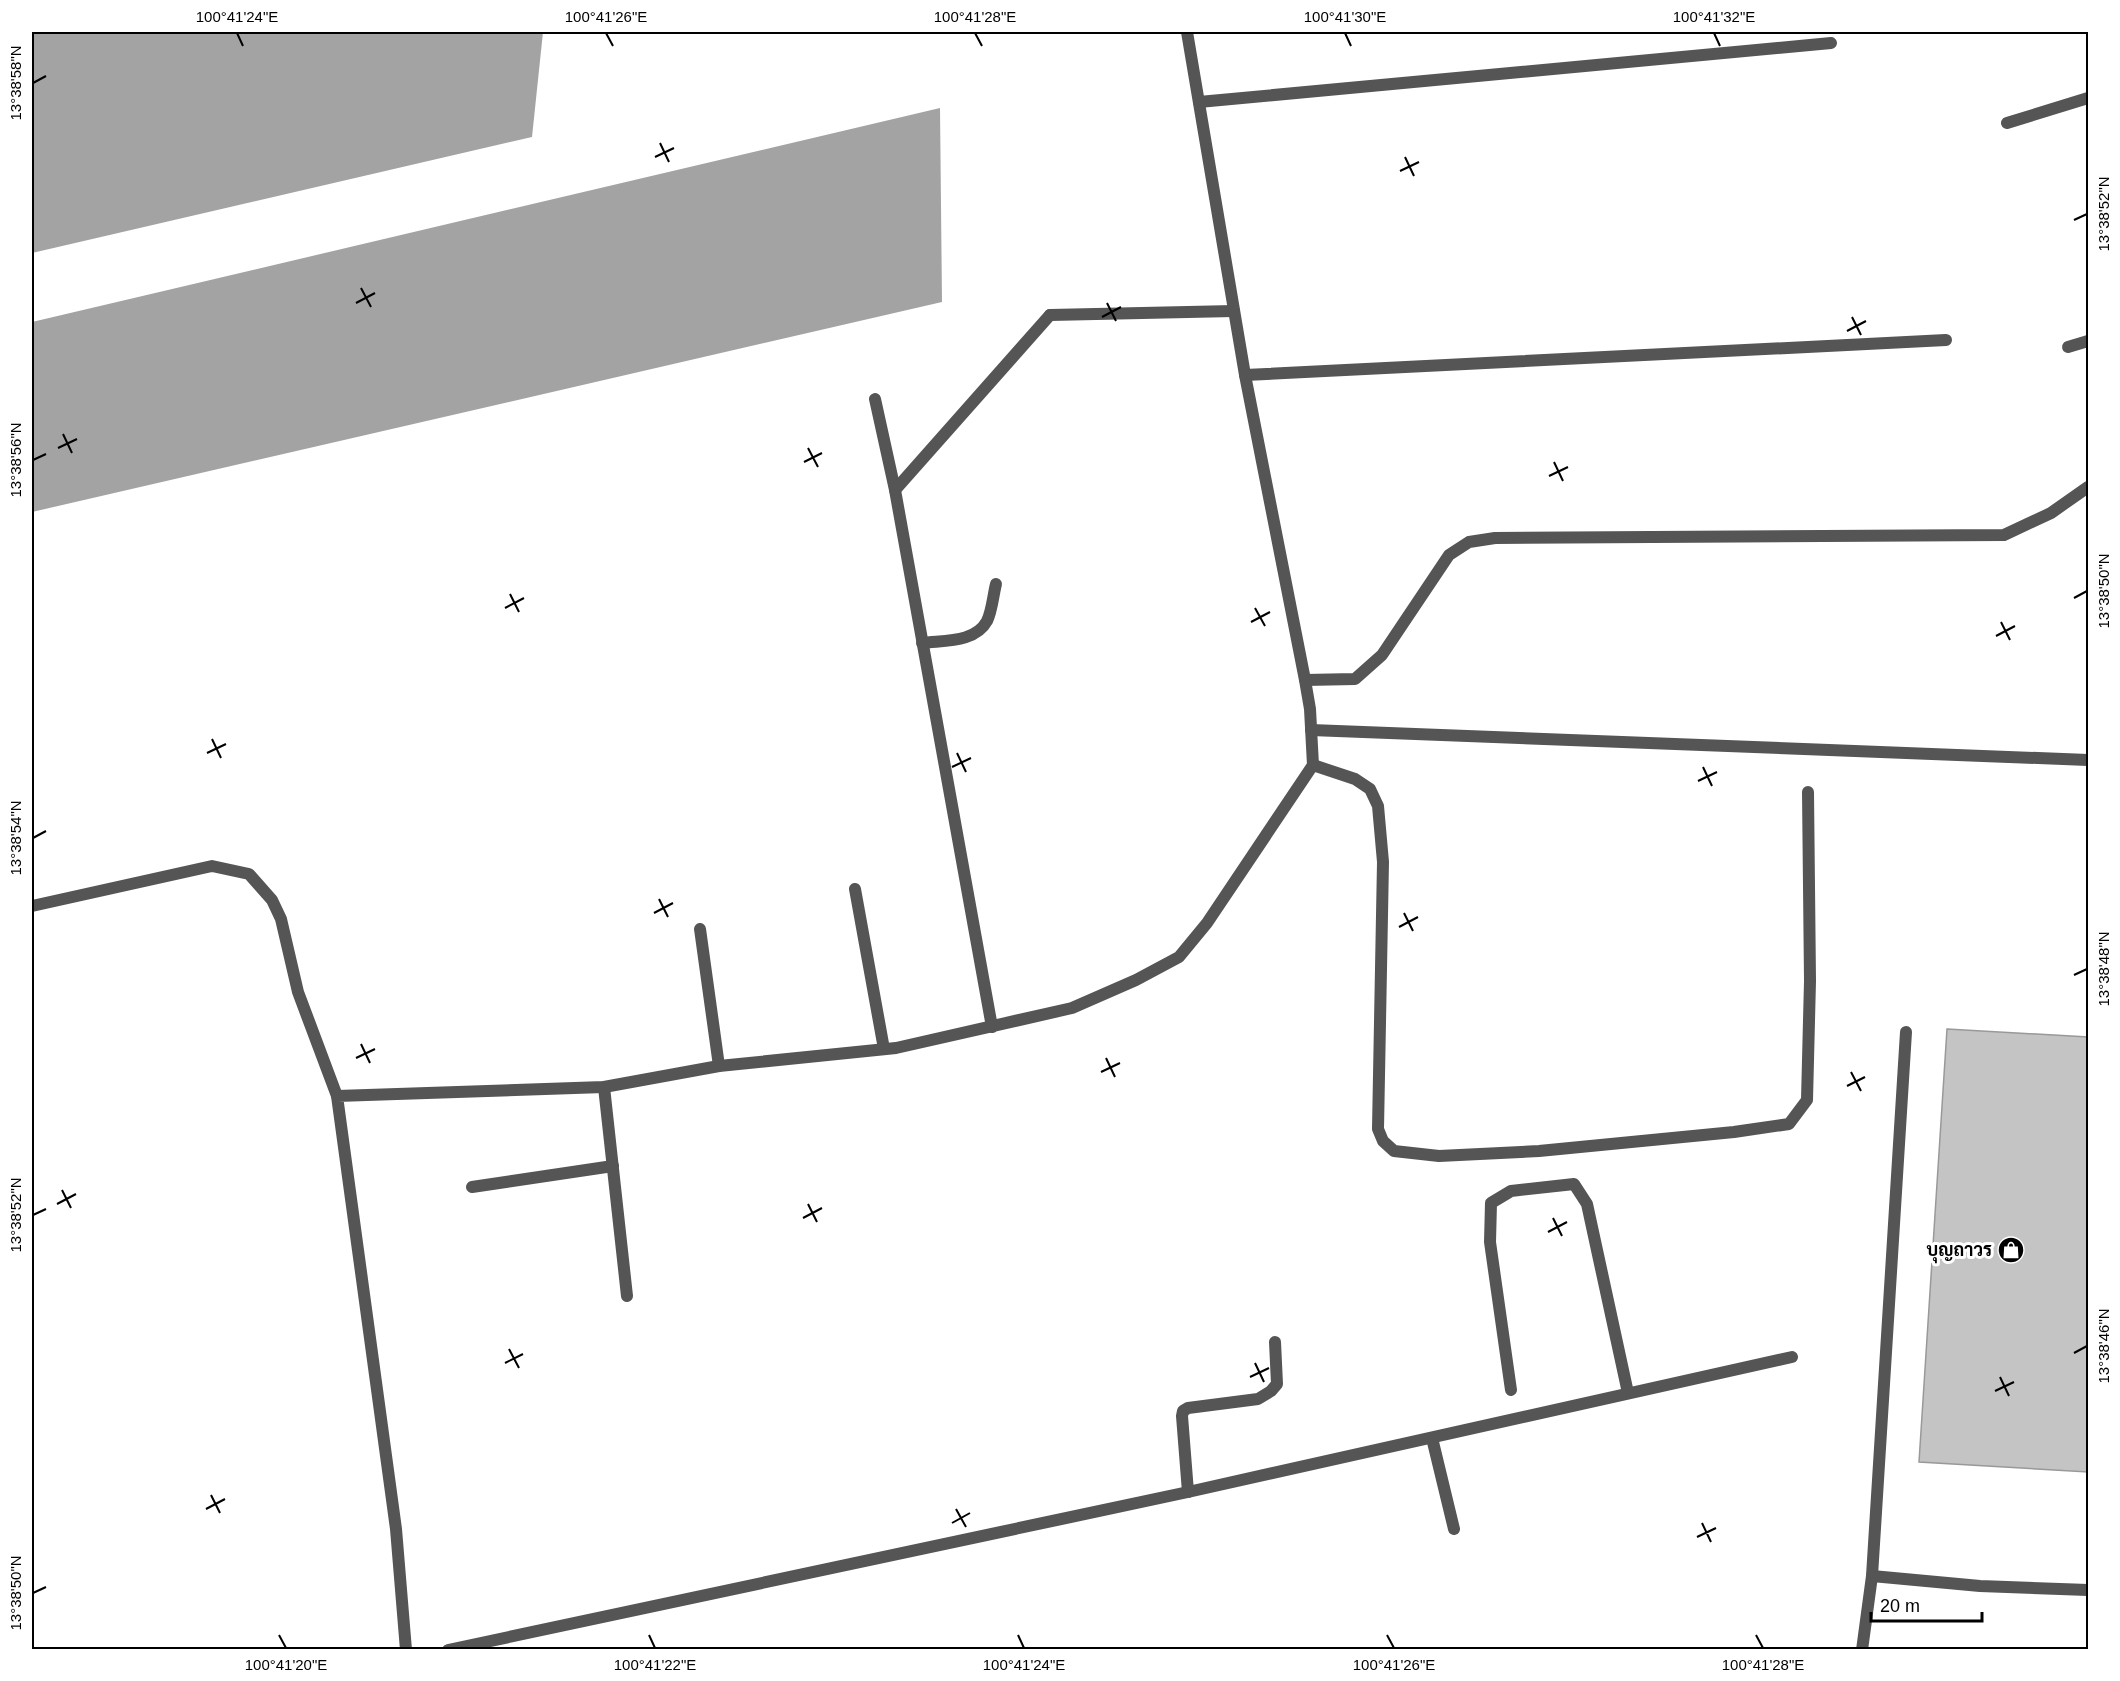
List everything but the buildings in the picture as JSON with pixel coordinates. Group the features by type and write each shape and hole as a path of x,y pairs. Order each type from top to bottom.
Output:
{"street":[{"path":"337,1096 604,1087 719,1066 884,1049 1072,1008 1136,980 1179,957 1207,923 1313,765 1305,680 1245,375 1187,32"},
{"path":"1199,102 1831,43"},
{"path":"2007,123 2088,98"},
{"path":"895,490 1050,315 1234,312"},
{"path":"1245,375 1946,340"},
{"path":"2068,347 2088,341"},
{"path":"875,399 895,490 992,1027"},
{"path":"1305,680 1355,679 1382,655 1449,555 1469,542 1495,538 2004,535 2051,513 2088,487"},
{"path":"922,643 970,637 982,628 988,620 996,584"},
{"path":"1311,730 2088,760"},
{"path":"1313,765 1354,779 1370,789 1378,806 1383,862 1378,1129 1383,1141 1394,1151 1439,1156 1539,1151 1734,1132 1789,1124 1807,1100 1810,981 1808,792"},
{"path":"32,906 212,866 249,874 272,900 281,919 298,992 337,1096 396,1529 406,1650"},
{"path":"855,889 884,1049"},
{"path":"700,929 719,1066"},
{"path":"1862,1650 1872,1576 1906,1032"},
{"path":"604,1087 627,1296"},
{"path":"472,1187 613,1166"},
{"path":"1511,1390 1490,1242 1491,1203 1511,1191 1574,1184 1587,1204 1628,1393"},
{"path":"1188,1492 1182,1416 1184,1411 1188,1408 1258,1399 1271,1391 1277,1384 1275,1342"},
{"path":"448,1650 1188,1492 1792,1357"},
{"path":"1432,1438 1454,1529"},
{"path":"1872,1576 1980,1586 2088,1590"}],"shaded area":[{"path":"32,32 543,32 532,137 32,253"},
{"path":"940,108 942,302 32,512 32,322"}],"place":[{"name":"บุญถาวร","path":"2011,1250"}]}
